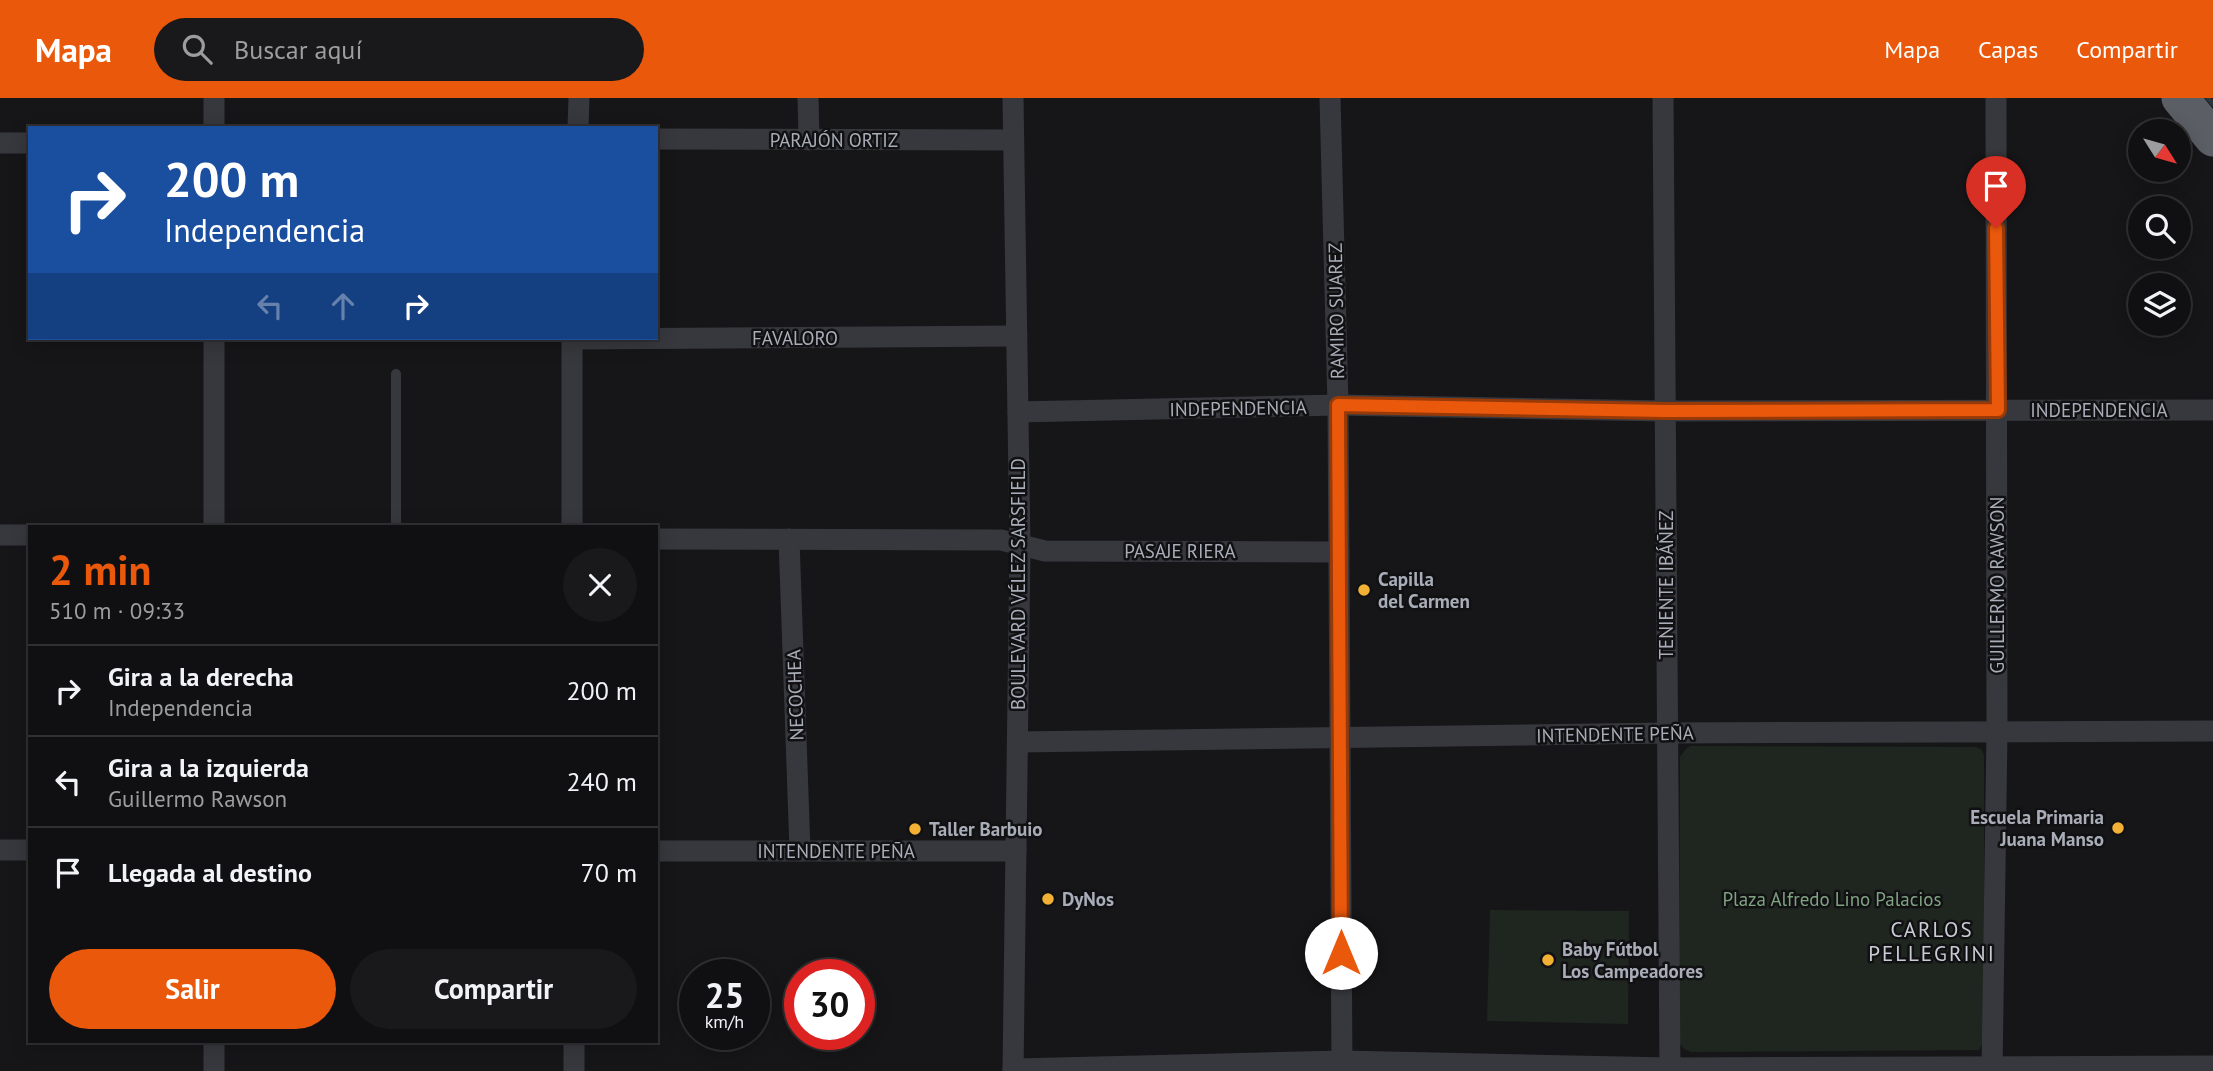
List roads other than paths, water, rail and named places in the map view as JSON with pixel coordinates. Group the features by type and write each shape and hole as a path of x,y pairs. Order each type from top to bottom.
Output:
{"highway":[{"path":"2180,98 2213,138"}],"street":[{"path":"214,98 214,126"},
{"path":"578,126 579,98"},
{"path":"808,98 809,140"},
{"name":"BOULEVARD VÉLEZ SARSFIELD","path":"1013,98 1020,546 1013,1070"},
{"name":"RAMIRO SUAREZ","path":"1330,98 1338,405 1342,1066"},
{"name":"TENIENTE IBÁÑEZ","path":"1663,98 1670,1069"},
{"name":"GUILLERMO RAWSON","path":"1992,1069 1997,732 1996,98"},
{"name":"PARAJÓN ORTIZ","path":"658,139 1013,141"},
{"path":"0,143 28,143"},
{"name":"FAVALORO","path":"658,338 1017,337"},
{"path":"214,340 214,525"},
{"path":"572,340 572,525"},
{"name":"INDEPENDENCIA","path":"1018,412 1338,405 1665,411 2213,410"},
{"path":"0,535 28,535"},
{"path":"658,539 1001,540 1020,546"},
{"name":"NECOCHEA","path":"789,539 800,851"},
{"name":"PASAJE RIERA","path":"1020,546 1045,551 1339,552"},
{"name":"INTENDENTE PEÑA","path":"1018,742 1667,733 2213,731"},
{"path":"0,850 28,850"},
{"name":"INTENDENTE PEÑA","path":"658,851 1016,851"},
{"path":"214,1043 214,1071"},
{"path":"574,1043 574,1071"},
{"path":"1013,1070 1342,1066 1992,1069 2213,1066"}],"lane":[{"path":"396,374 396,525"}],"waterway":[{"path":"2208,98 2213,104"}],"place":[{"name":"Capilla del Carmen","path":"1364,590"},
{"name":"Escuela Primaria Juana Manso","path":"2118,828"},
{"name":"Taller Barbuio","path":"915,829"},
{"name":"DyNos","path":"1048,899"},
{"name":"Baby Fútbol Los Campeadores","path":"1548,960"}],"district":[{"name":"CARLOS PELLEGRINI","path":"1932,942"}],"park label":[{"name":"Plaza Alfredo Lino Palacios","path":"1832,899"}]}
